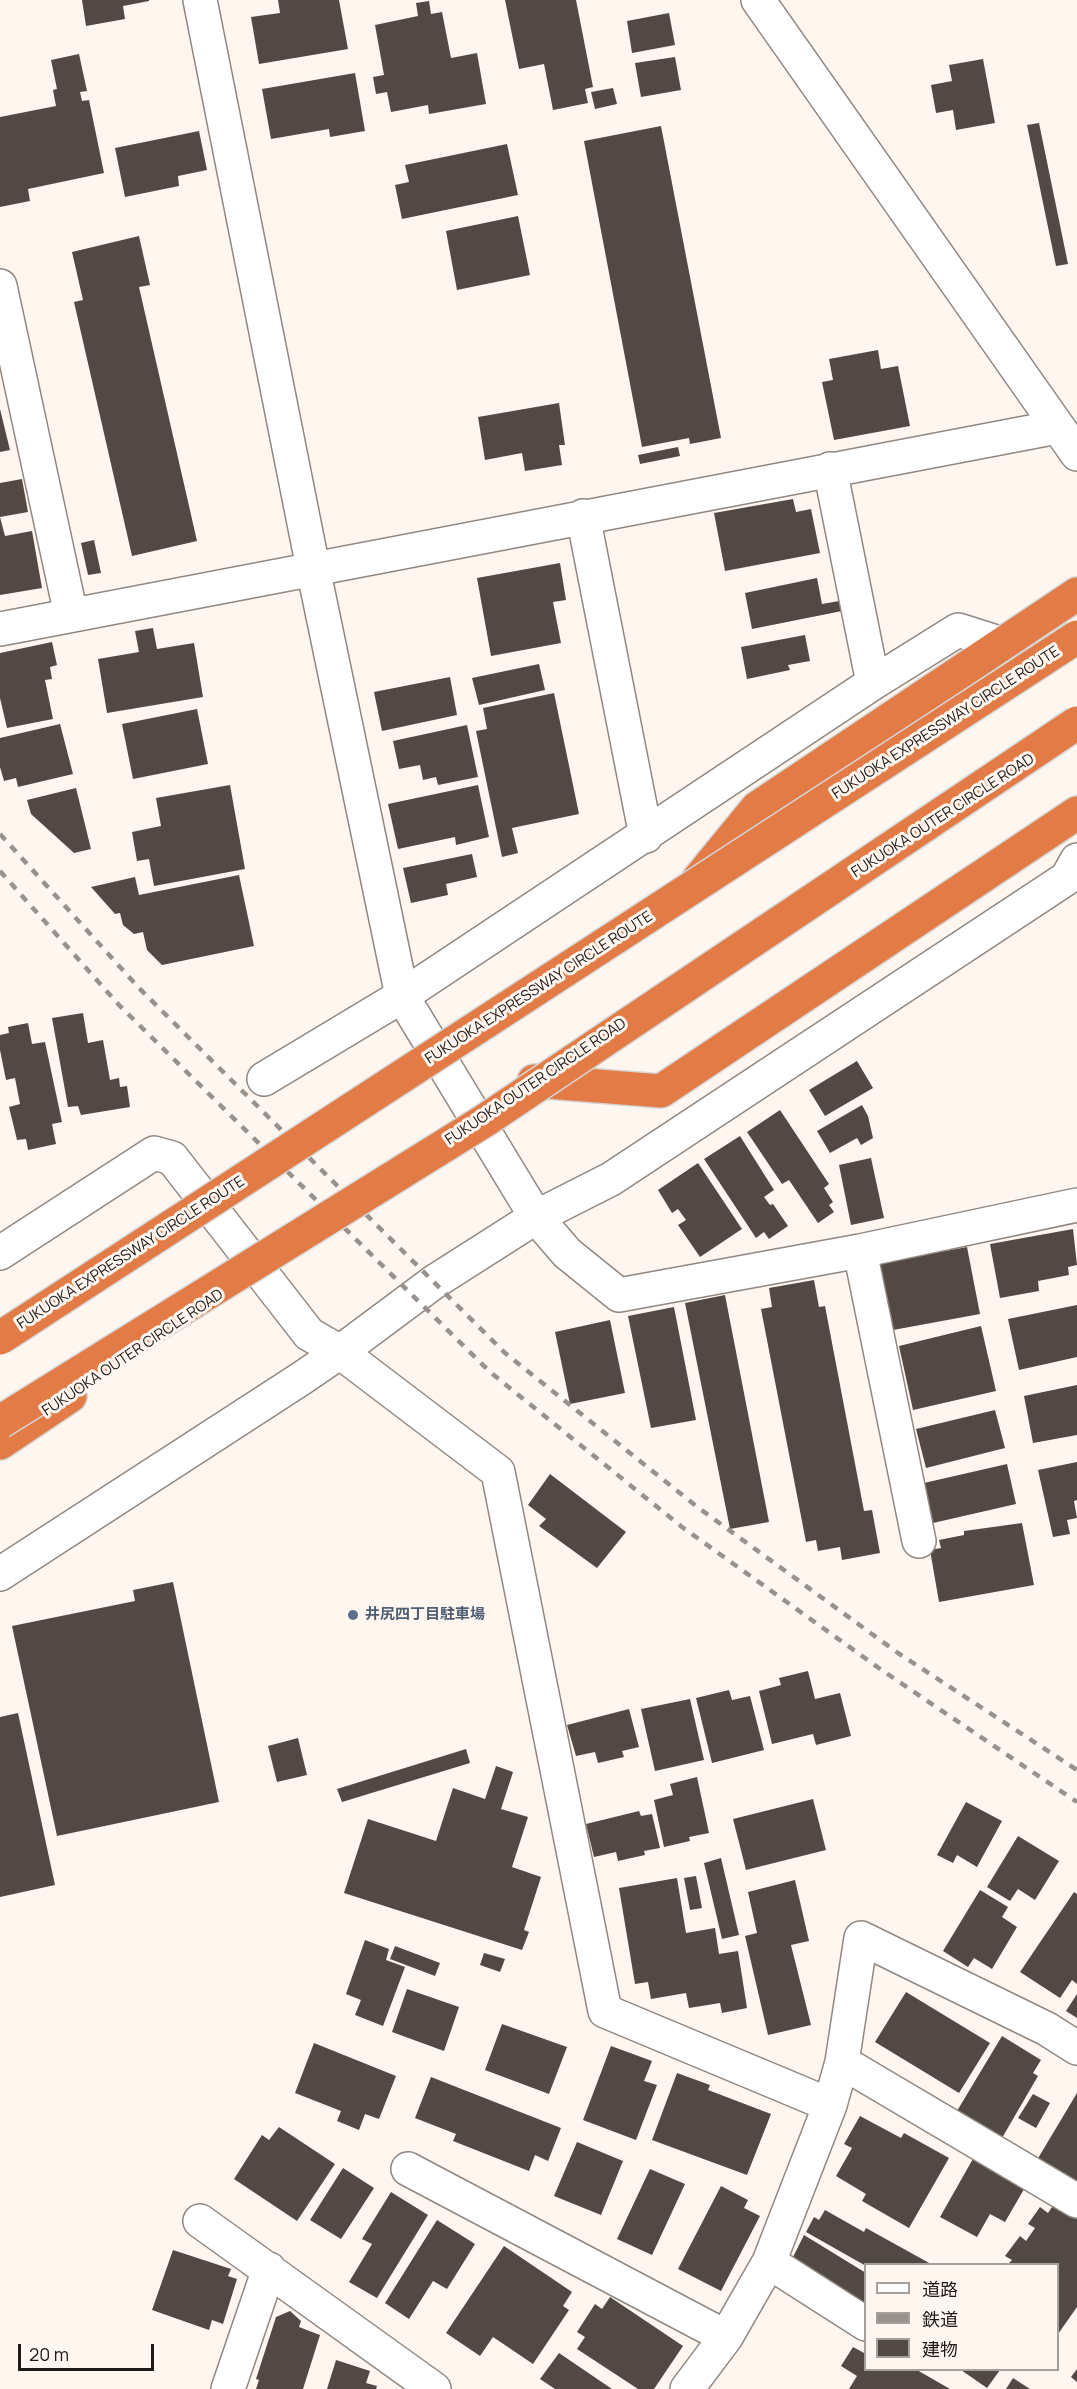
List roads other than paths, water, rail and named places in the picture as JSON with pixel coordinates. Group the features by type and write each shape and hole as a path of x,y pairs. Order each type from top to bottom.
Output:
{"highway":[{"path":"695,884 757,808 1077,594"},
{"name":"FUKUOKA EXPRESSWAY CIRCLE ROUTE","path":"0,1338 1077,638"},
{"path":"0,1344 695,884 1077,644"},
{"path":"0,1422 484,1121 1077,723"},
{"name":"FUKUOKA OUTER CIRCLE ROAD","path":"0,1443 534,1081 1077,729"},
{"path":"534,1081 661,1091 1077,813"}],"street":[{"path":"200,0 402,996 536,1217 567,1253 619,1295 860,1251 1077,1206"},
{"path":"758,0 1077,454"},
{"path":"0,286 71,615"},
{"path":"0,629 1057,427"},
{"path":"830,469 873,683"},
{"path":"583,516 646,836"},
{"path":"264,1079 402,996 873,683 958,630 1002,645"},
{"path":"0,1574 340,1353 434,1282 536,1217 611,1179 1067,878 1077,860"},
{"path":"0,1253 154,1154 172,1158 309,1334 340,1353 498,1472 604,2011 830,2105"},
{"path":"860,1251 920,1541"},
{"path":"687,2389 726,2337 769,2262 830,2105 842,2062 861,1938 1047,2029 1077,2048"},
{"path":"842,2062 1077,2201"},
{"path":"408,2169 726,2337"},
{"path":"200,2221 422,2385"},
{"path":"769,2262 864,2323"},
{"path":"228,2389 268,2269"}],"railway":[{"path":"0,834 139,988 505,1353 696,1506 898,1653 1077,1770"},
{"path":"0,871 119,1005 490,1372 682,1527 883,1671 1077,1802"}],"place":[{"name":"井尻四丁目駐車場","path":"353,1615"}]}
